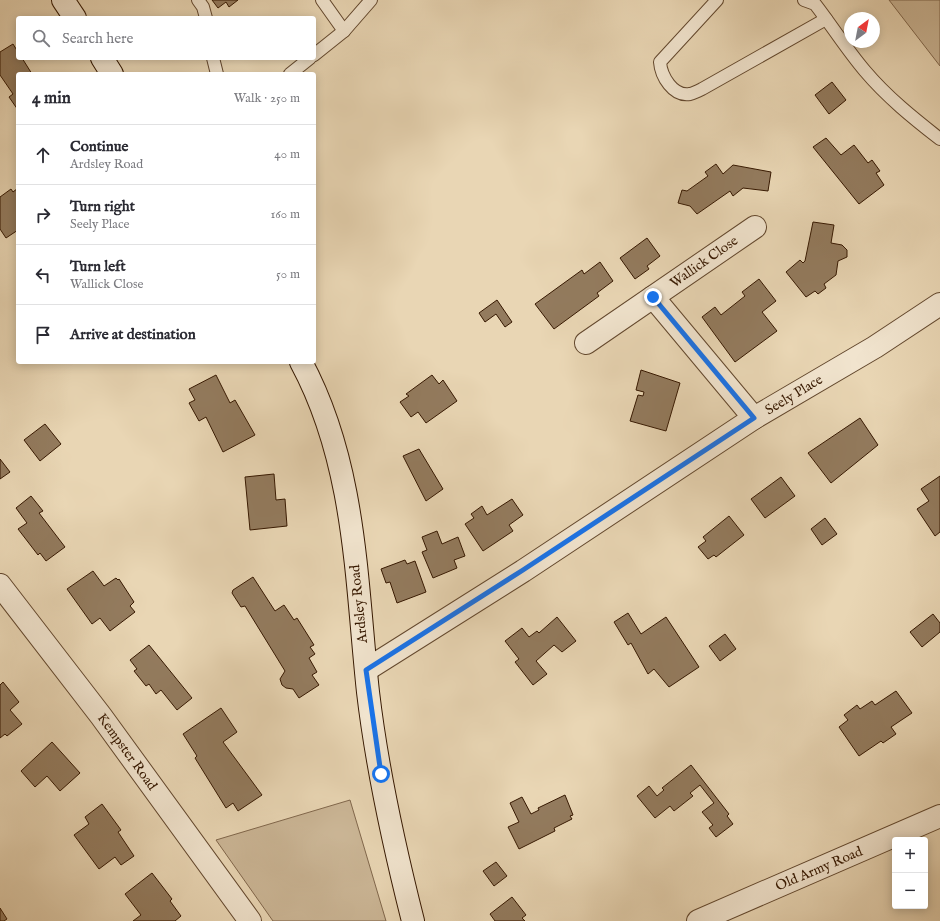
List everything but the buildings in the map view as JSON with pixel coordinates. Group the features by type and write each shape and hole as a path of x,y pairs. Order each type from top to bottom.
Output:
{"street":[{"path":"63,0 74,16"},
{"path":"103,60 111,72"},
{"name":"Wallick Close","path":"586,343 755,227"},
{"path":"653,297 754,418"},
{"name":"Seely Place","path":"366,670 523,570 754,418 874,347 940,305"},
{"name":"Ardsley Road","path":"302,364 327,418 341,467 352,530 366,670 378,760 392,834 413,921"},
{"name":"Kempster Road","path":"0,585 101,716 250,921"},
{"name":"Old Army Road","path":"698,921 940,816"}],"lane":[{"path":"198,0 203,6 206,16"},
{"path":"322,0 344,31"},
{"path":"316,53 344,31 371,0"},
{"path":"717,0 660,62 660,72 669,84 679,93 689,94 702,90 826,19"},
{"path":"804,0 816,2 826,19 864,70 900,108 940,139"},
{"path":"214,60 217,72"},
{"path":"292,72 308,60"}],"shaded area":[{"path":"889,0 940,0 940,66"},
{"path":"350,800 386,921 273,921 216,840"}],"route":[{"path":"381,774 368,693 366,670 523,570 754,418 653,297"}]}
